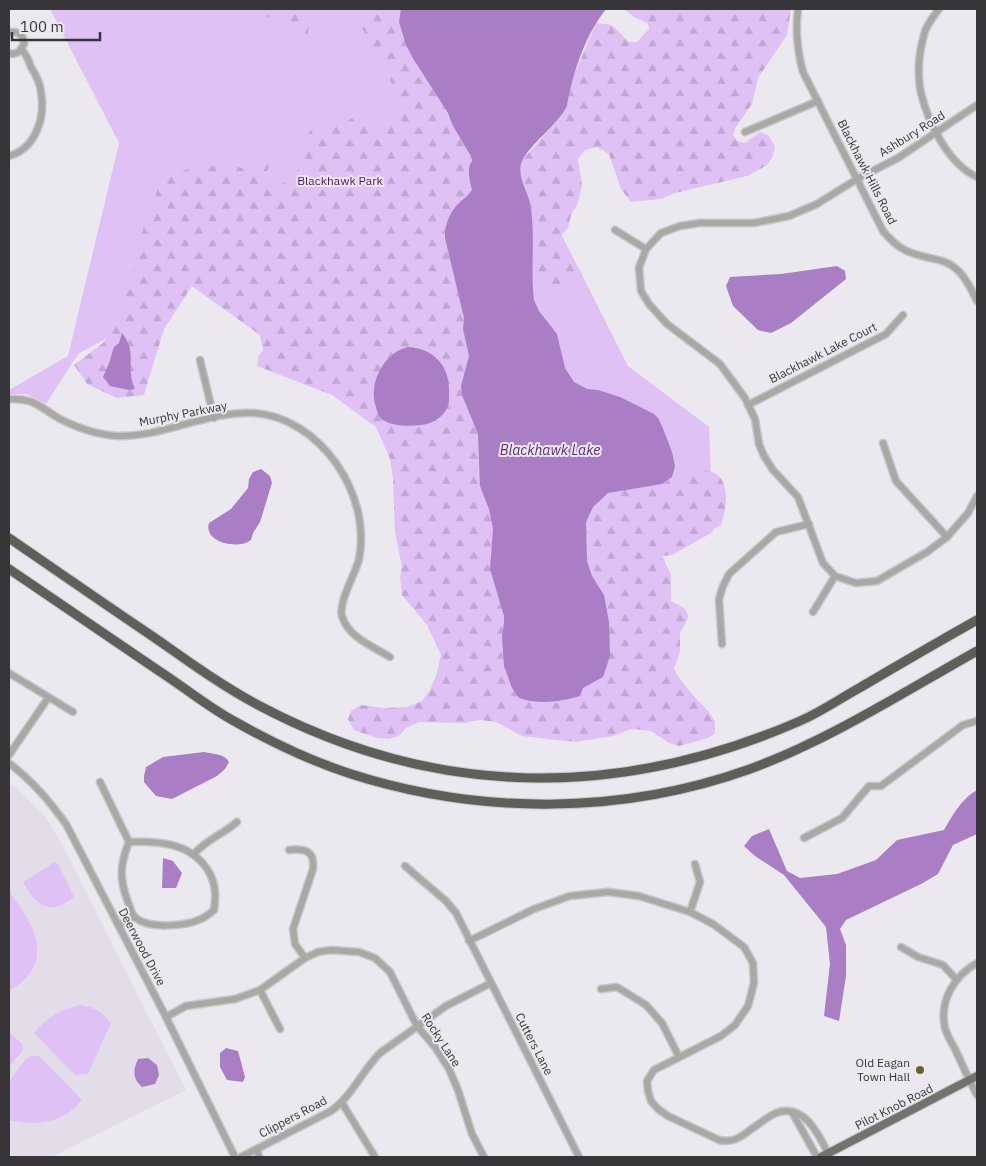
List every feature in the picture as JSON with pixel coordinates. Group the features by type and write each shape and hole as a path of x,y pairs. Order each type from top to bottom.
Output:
{"highway":[{"path":"9,538 213,678 257,705 306,729 361,750 411,764 462,773 513,778 575,778 626,773 667,766 707,756 746,743 803,720 977,620"},
{"path":"9,569 232,720 290,750 349,773 401,788 454,798 507,803 561,804 625,799 710,782 750,769 814,742 977,651"}],"main road":[{"name":"Pilot Knob Road","path":"826,1156 977,1076"}],"street":[{"name":"Blackhawk Hills Road","path":"798,9 795,28 797,52 804,72 883,231 893,243 911,253 945,262 951,266 966,279 977,301"},
{"path":"939,9 924,33 920,51 919,73 921,93 936,133 956,164 977,177"},
{"path":"9,33 16,32 22,36 24,41 22,50 38,80 42,98 42,111 36,134 32,141 21,151 9,156"},
{"path":"9,53 16,53 22,50"},
{"path":"745,132 818,101"},
{"name":"Ashbury Road","path":"646,249 661,233 680,226 700,223 754,223 789,216 817,204 857,179 898,158 977,105"},
{"path":"615,230 646,249 639,268 641,291 649,304 667,324 720,364 745,398 755,419 759,444 764,456 773,470 798,497 810,524 823,563 835,576 856,583 876,581 927,552 947,537 968,513 977,496"},
{"name":"Blackhawk Lake Court","path":"748,404 886,334 903,315"},
{"path":"200,360 214,418"},
{"name":"Murphy Parkway","path":"9,399 23,399 37,403 78,427 118,436 147,434 214,418 253,414 284,420 311,435 333,458 353,494 360,525 359,560 346,593 341,613 342,618 347,628 357,637 390,657"},
{"path":"883,443 896,481 947,537"},
{"path":"722,644 719,599 722,586 729,574 776,532 810,524"},
{"path":"813,612 835,576"},
{"path":"9,673 72,712"},
{"path":"9,755 48,698"},
{"path":"804,838 842,818 869,786 880,786 963,725 977,721"},
{"name":"Deerwood Drive","path":"9,763 33,782 51,802 66,824 166,1017 235,1157"},
{"path":"100,782 129,842 120,873 124,892 134,916 159,926 201,919 214,910 216,897 213,881 206,867 194,854 165,843 129,842"},
{"path":"194,854 203,843 226,832 237,822"},
{"path":"289,850 299,848 306,850 314,862 292,929 295,944 304,958"},
{"path":"690,912 700,882 696,864"},
{"name":"Cutters Lane","path":"405,866 446,900 456,914 579,1157"},
{"path":"470,941 534,909 570,896 608,892 639,896 690,912 713,924 744,947 753,963 754,983 748,1006 735,1025 721,1036 654,1070 647,1081 651,1101 668,1116 719,1140 728,1142 737,1139 775,1114 784,1111 792,1112 810,1123 826,1156"},
{"path":"118,925 134,916"},
{"path":"901,947 918,957 943,965 956,979"},
{"name":"Rocky Lane","path":"166,1017 186,1006 235,999 260,990 304,958 318,952 331,950 359,952 375,958 390,972 417,1026 435,1047 449,1069 472,1134 484,1157"},
{"path":"977,963 965,970 956,979 945,1001 944,1022 945,1030 977,1095"},
{"name":"Clippers Road","path":"241,1157 331,1111 342,1103 372,1061 380,1053 446,1006 491,983"},
{"path":"601,989 618,986 646,1005 662,1023 679,1057"},
{"path":"260,990 280,1029"},
{"path":"342,1103 375,1157"},
{"path":"792,1112 816,1157"},
{"path":"257,1149 259,1157"}],"shaded area":[{"path":"12,784 45,816 61,843 186,1090 51,1157 9,1157 9,786"}],"green space":[{"name":"Blackhawk Park","path":"50,9 447,9 628,366 709,427 713,532 672,555 662,556 671,575 670,678 646,724 485,710 431,457 192,286 133,318 134,323 78,354 46,404 26,394 9,394 9,390 68,356 119,143"},
{"path":"249,9 303,9 309,25 308,32 304,40 299,37 293,23 261,15"},
{"path":"349,9 401,9 399,22 406,45 448,113 453,126 472,158 469,171 472,190 455,207 450,215 445,229 445,238 464,318 463,329 469,356 461,385 478,434 480,486 489,509 493,529 490,561 492,578 504,616 502,636 504,666 522,699 549,703 582,694 583,688 603,677 610,656 609,622 604,595 592,576 587,561 586,522 593,507 608,493 662,484 669,480 674,473 698,470 711,472 723,482 725,490 725,508 721,525 672,555 662,556 671,575 671,601 684,608 689,616 680,633 680,652 674,668 677,675 709,712 715,722 715,733 708,738 679,746 669,743 651,731 631,729 613,736 575,742 522,736 496,722 480,720 464,723 419,722 406,728 399,736 389,739 377,738 354,730 348,719 351,711 361,705 384,708 407,707 422,701 430,690 437,673 441,655 427,625 402,595 400,578 402,567 395,532 393,478 390,459 376,427 332,395 257,366 259,355 263,350 260,335 192,286 164,329 144,395 117,398 87,384 74,365 103,343 116,325 132,275 148,209 156,195 159,184 172,175 185,170 205,166 244,168 263,160 269,162 269,167 262,180 262,185 276,186 290,179 300,167 306,149 308,134 314,128 319,126 336,127 357,118 382,123 402,118 400,106 389,77 373,46"},
{"path":"624,9 791,9 787,35 758,78 752,104 736,127 733,135 737,141 745,143 760,132 768,135 775,146 773,156 767,165 747,176 675,193 661,199 631,202 621,189 609,154 597,147 585,150 578,159 582,185 578,203 571,215 568,228 562,234 561,241 564,253 582,274 567,292 556,296 549,293 542,285 533,285 533,219 521,170 523,159 556,122 567,106 572,80 596,23 612,25 629,42 637,42 649,29 648,23 634,17"},
{"path":"53,863 58,864 74,897 61,905 50,907 40,904 28,891 23,882"},
{"path":"9,892 30,923 35,934 37,957 33,968 23,981 9,990"},
{"path":"80,1005 97,1011 111,1023 88,1074 75,1075 34,1033 54,1015"},
{"path":"9,1032 22,1044 23,1050 9,1067"},
{"path":"31,1056 39,1056 82,1100 67,1114 39,1123 9,1120 9,1082 26,1059"}],"water":[{"name":"Blackhawk Lake","path":"401,9 606,9 592,31 581,55 567,106 557,120 533,145 521,164 522,181 532,215 534,300 539,311 557,334 565,368 574,382 587,389 598,390 620,397 654,414 662,426 675,466 672,477 662,484 608,493 593,507 586,522 587,561 592,576 604,595 609,622 610,656 603,677 583,688 580,696 542,702 519,698 512,688 504,666 502,636 504,616 490,569 493,529 489,509 480,486 478,434 462,395 461,386 469,356 463,329 464,318 445,238 445,229 450,215 455,207 472,190 469,171 472,158 453,126 448,113 406,45 399,22"},
{"path":"837,266 845,271 846,279 791,323 771,333 758,330 733,306 726,286 730,277 781,274"},
{"path":"122,333 127,340 131,354 131,374 135,389 129,390 110,386 103,377 114,347 119,343"},
{"path":"408,347 427,352 440,362 449,386 449,403 444,413 432,422 402,426 387,422 379,416 374,398 374,389 376,379 385,363 399,350"},
{"path":"261,469 270,476 272,483 260,522 251,540 246,543 231,544 216,540 211,536 209,523 231,509 248,488 249,479 253,472"},
{"path":"204,752 225,757 229,762 225,769 217,776 172,799 156,796 144,782 146,767 163,757"},
{"path":"977,790 977,834 953,845 938,874 846,920 840,929 846,945 846,976 839,1021 824,1016 830,964 826,927 784,875 755,856 744,846 752,836 769,829 787,871 800,878 837,874 876,860 897,840 944,830 962,802"},
{"path":"163,858 173,861 182,873 176,888 162,888"},
{"path":"226,1048 238,1051 245,1077 243,1082 227,1080 220,1067 220,1053"},
{"path":"148,1058 157,1065 159,1075 155,1084 142,1087 136,1080 134,1074 135,1067 138,1059"}],"place":[{"name":"Old Eagan Town Hall","path":"920,1070"}]}
